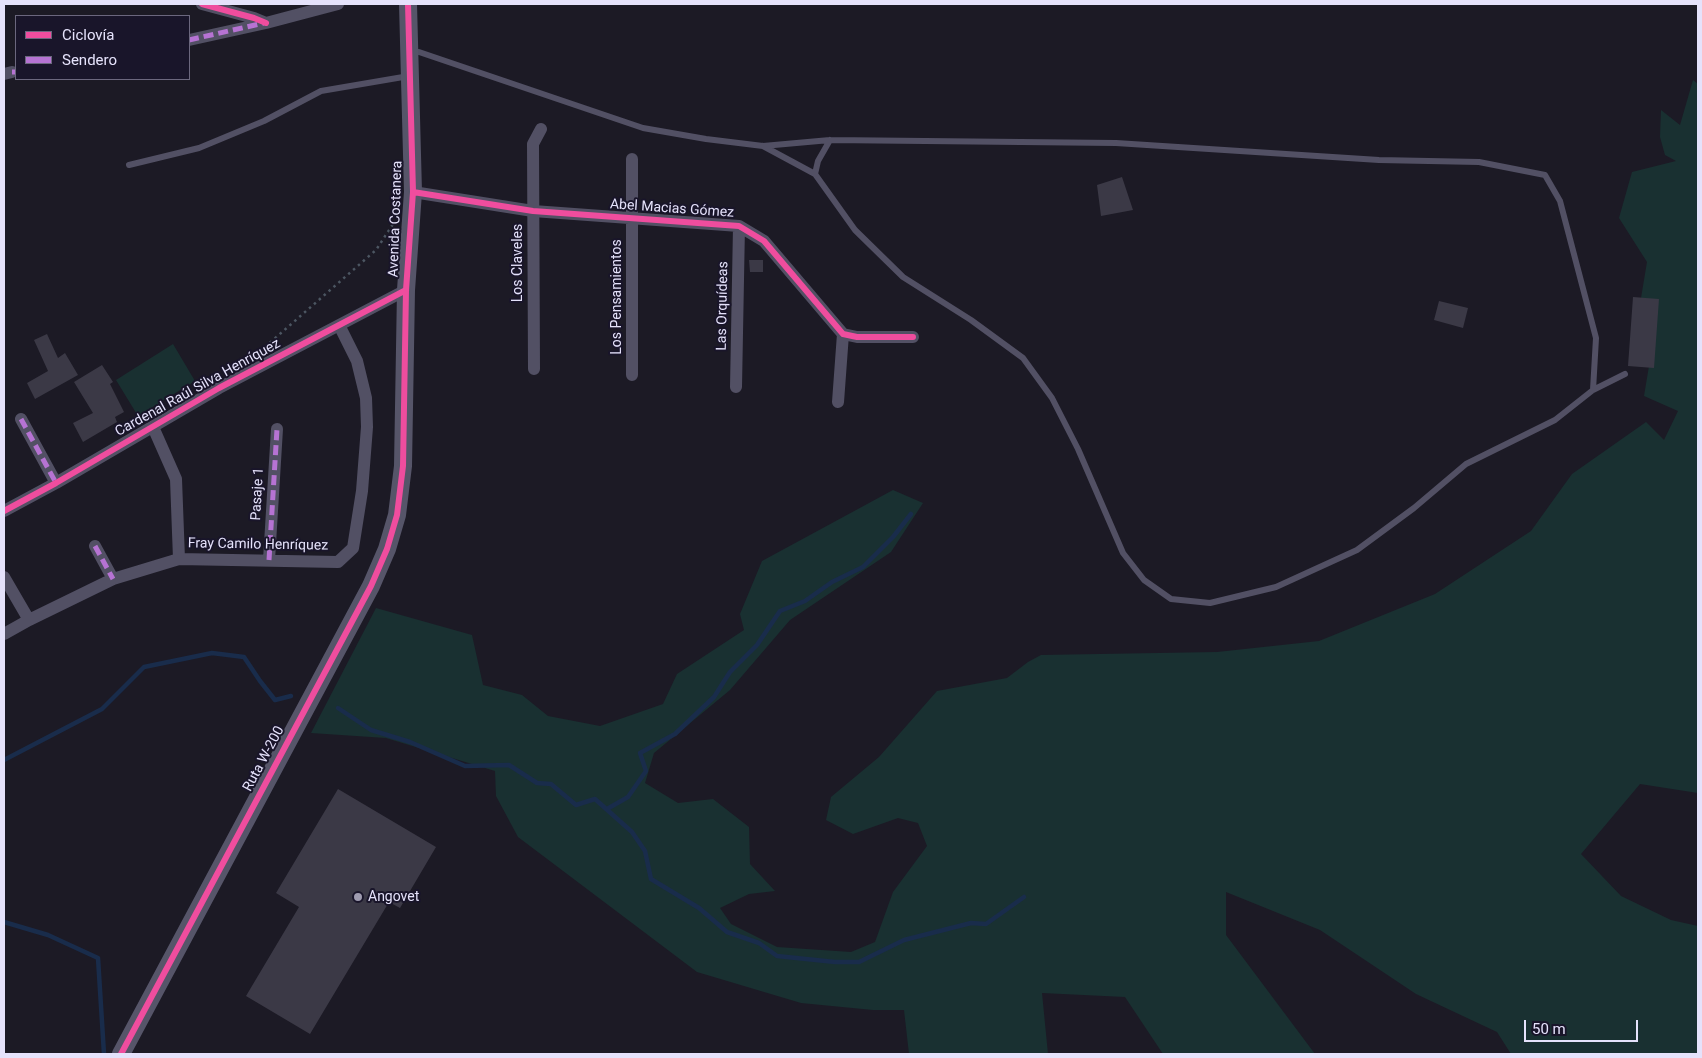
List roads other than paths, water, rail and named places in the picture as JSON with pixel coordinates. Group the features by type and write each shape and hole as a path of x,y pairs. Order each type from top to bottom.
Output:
{"street":[{"path":"202,4 266,23"},
{"path":"190,40 266,23 338,4"},
{"name":"Avenida Costanera","path":"403,466 406,290 412,192 408,4"},
{"name":"Los Claveles","path":"534,369 533,144 540,128"},
{"name":"Los Pensamientos","path":"632,159 632,375"},
{"name":"Abel Macias Gómez","path":"412,192 533,211 739,226 764,241 843,334"},
{"name":"Las Orquídeas","path":"736,387 739,226"},
{"name":"Cardenal Raúl Silva Henríquez","path":"4,511 56,483 218,388 406,290"},
{"name":"Fray Camilo Henríquez","path":"4,634 113,579 179,559 338,562 353,548 362,491 367,426 366,398 357,361 340,325"},
{"path":"838,402 843,334 857,337 913,337"},
{"path":"21,419 56,483"},
{"path":"153,427 176,479 179,559"},
{"name":"Pasaje 1","path":"269,560 277,429"},
{"name":"Ruta W-200","path":"121,1054 371,586 387,549 397,514 403,466"},
{"path":"95,546 113,579"},
{"path":"4,576 29,620"}],"lane":[{"path":"410,52 419,52 643,128 706,139 763,146 830,140 1116,143 1379,160 1479,162 1545,175 1560,201 1596,338 1593,390"},
{"path":"129,165 199,148 264,121 321,91 410,76"},
{"path":"815,174 818,161 830,140"},
{"path":"763,146 815,174 855,230 903,277 971,320 1022,358 1052,398 1078,449 1123,553 1144,580 1171,599 1210,603 1276,587 1357,550 1414,508 1466,464 1555,420 1593,390 1625,374"}],"waterway":[{"path":"607,809 628,797 646,771 640,753 675,734 714,697 730,672 757,645 780,611 805,601 832,582 863,567 893,537 911,514"},
{"path":"4,760 102,709 144,667 212,653 244,657 275,700 291,696"},
{"path":"338,708 371,730 410,742 465,766 509,765 537,783 551,784 576,805 595,799 632,832 645,851 651,879 699,908 727,932 759,943 777,956 835,962 859,962 904,940 971,923 986,924 1024,897"},
{"path":"4,922 48,935 98,958 104,1054"}],"place":[{"name":"Angovet","path":"358,897"}]}
